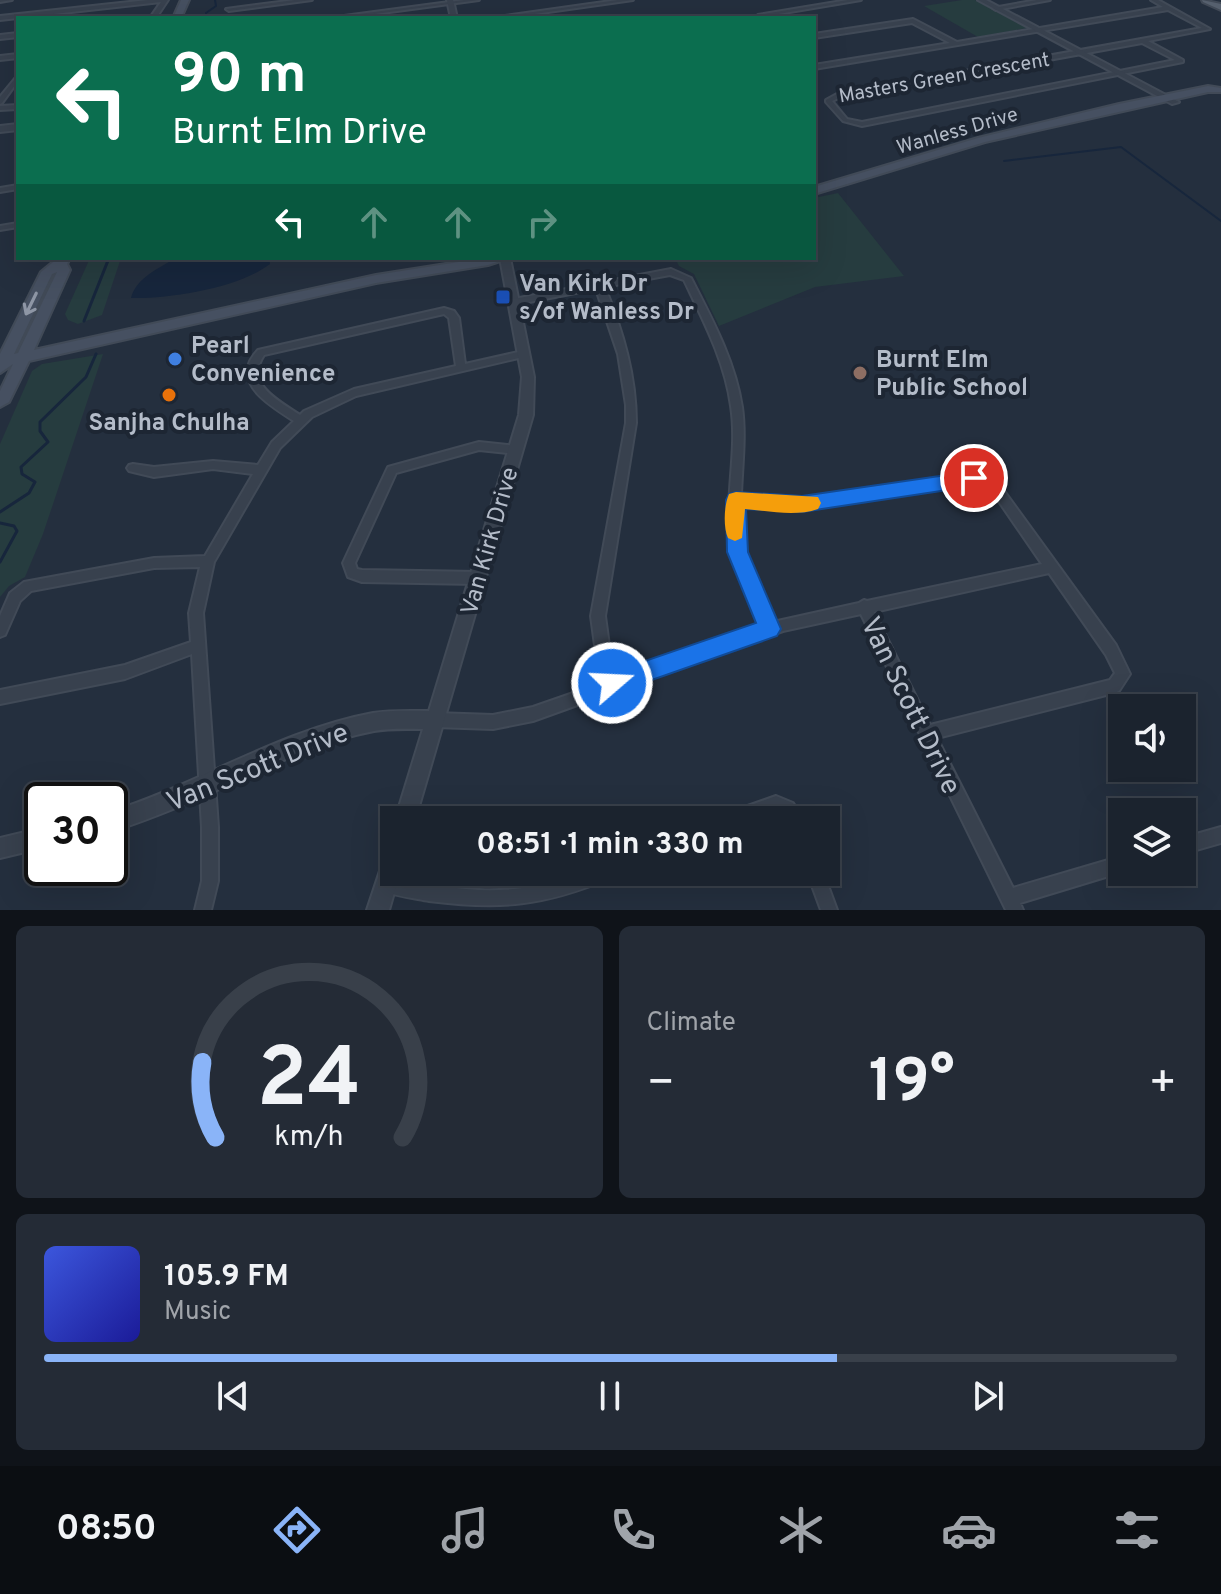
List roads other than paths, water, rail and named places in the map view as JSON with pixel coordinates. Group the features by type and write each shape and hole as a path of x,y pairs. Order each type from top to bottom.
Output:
{"main road":[{"path":"1206,0 1221,7"},
{"name":"Wanless Drive","path":"816,190 982,140 1111,111 1129,112 1170,100 1218,93 1220,90"},
{"path":"2,359 25,352 149,331 167,324 415,272 450,260"},
{"path":"415,272 433,273 495,260"},
{"path":"0,401 64,270 62,261 47,272 2,359"}],"street":[{"path":"0,0 9,0"},
{"path":"18,16 164,0"},
{"path":"227,16 233,0"},
{"path":"229,9 309,0"},
{"path":"347,16 476,0"},
{"path":"509,16 630,0"},
{"path":"761,15 858,0"},
{"path":"981,0 1170,100"},
{"path":"996,8 1047,0"},
{"path":"1080,53 1207,29 1154,0"},
{"path":"816,67 1169,8"},
{"path":"816,36 913,21 955,43"},
{"path":"1121,74 1181,61 1143,41"},
{"name":"Masters Green Crescent","path":"1080,53 832,97 828,101 845,120 862,124 1121,74"},
{"path":"0,102 16,80"},
{"name":"Van Kirk Drive","path":"409,806 529,399 505,260"},
{"path":"514,302 671,272 678,272 687,278 720,347 734,394 738,430 738,552 770,629"},
{"path":"600,287 624,356 631,398 631,423 598,616 604,660 612,683"},
{"path":"300,420 269,400 256,384 254,363 261,352 444,311 454,318 461,368"},
{"path":"203,910 211,865 196,606 208,561 260,470 280,440 300,420 342,397 523,354"},
{"path":"477,578 362,576 352,573 349,563 392,470 479,446 516,450"},
{"path":"133,468 154,472 202,465 260,470"},
{"path":"736,500 802,504 980,478 995,487 1117,660 1123,674 1119,682 926,733"},
{"path":"0,631 15,597 28,586 154,563 208,561"},
{"path":"864,606 1053,567"},
{"name":"Van Scott Drive","path":"128,815 336,731 385,720 493,722 533,714 612,683 770,629 864,606 1012,904"},
{"path":"0,697 125,672 197,646"},
{"path":"1196,842 1221,835"},
{"path":"0,848 24,842"},
{"path":"1012,904 1108,869"},
{"path":"378,910 385,886"},
{"path":"396,886 473,901 505,902 570,886"},
{"path":"820,886 829,910"}],"water":[{"path":"173,260 269,260 270,264 223,286 165,296 131,298 143,279"}],"waterway":[{"path":"206,16 216,6 215,0"},
{"path":"1004,161 1121,147 1221,221"},
{"path":"84,321 108,260"},
{"path":"0,512 29,493 35,482 22,474 21,467 48,442 40,431 40,422 86,377 96,354"},
{"path":"0,523 14,526 17,531 0,562"}],"place":[{"name":"Van Kirk Dr s/of Wanless Dr","path":"503,297"},
{"name":"Pearl Convenience","path":"175,359"},
{"name":"Burnt Elm Public School","path":"860,373"},
{"name":"Sanjha Chulha","path":"169,395"}]}
